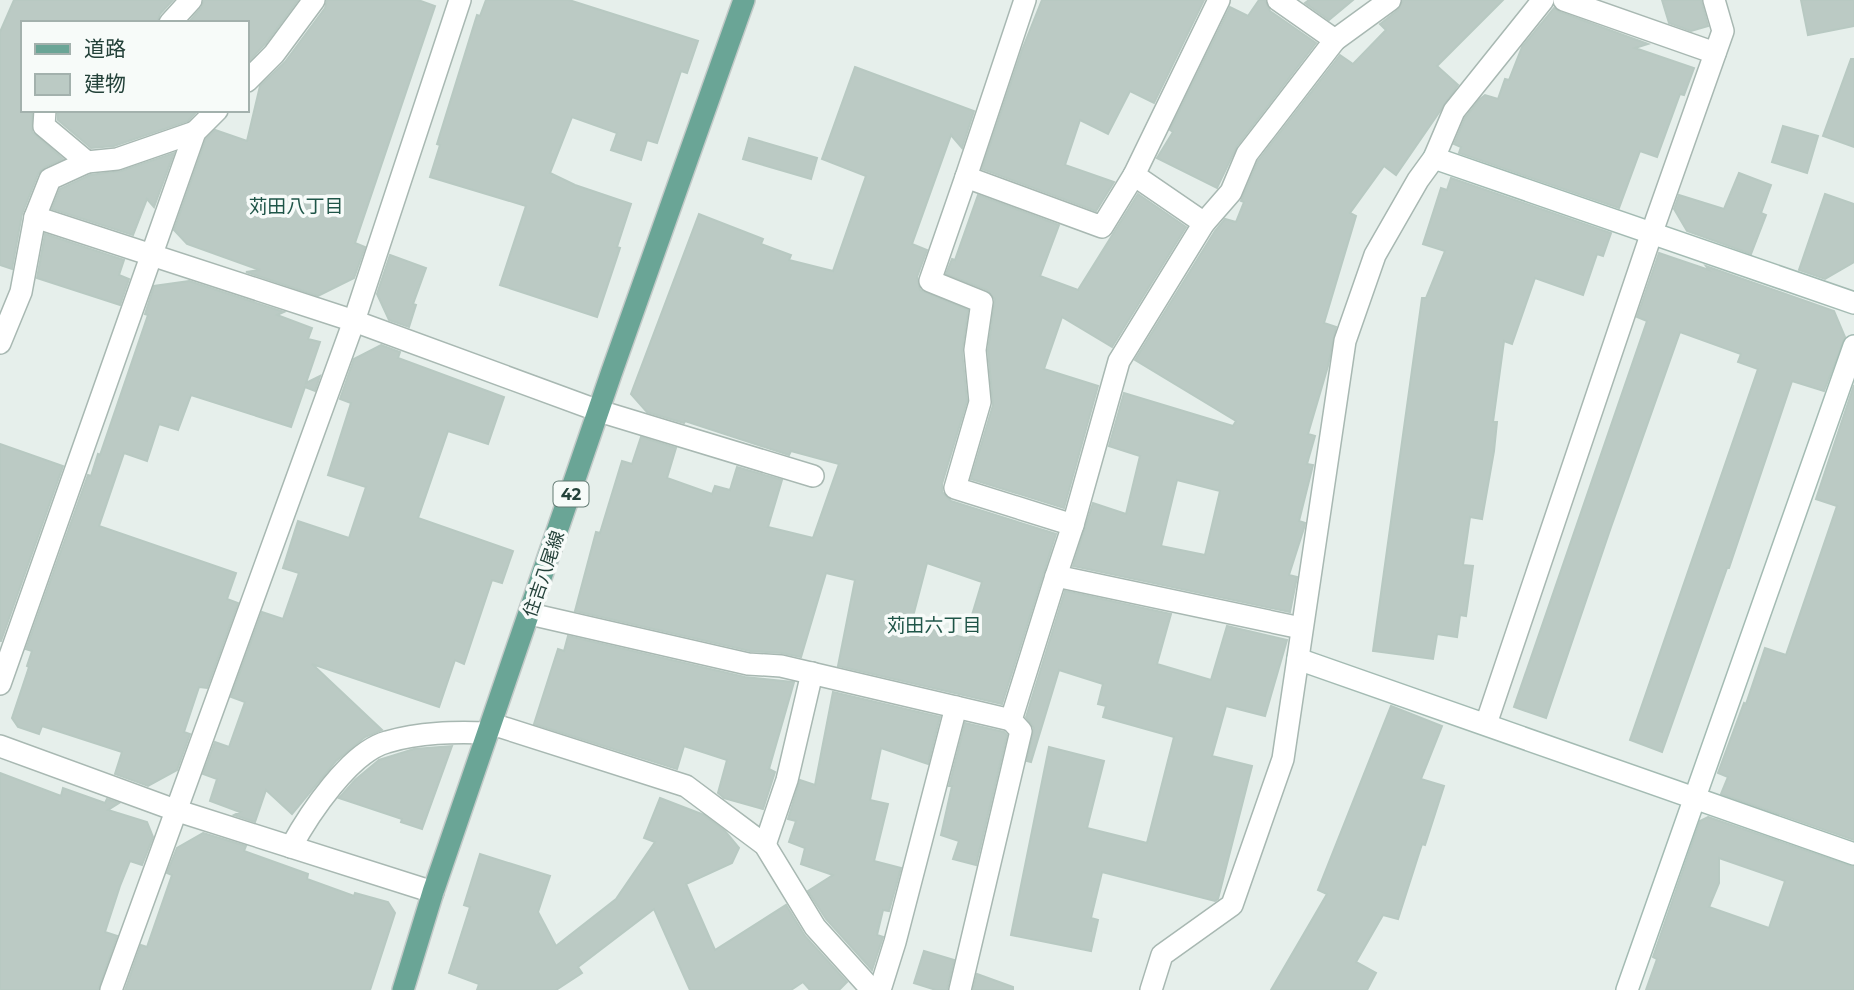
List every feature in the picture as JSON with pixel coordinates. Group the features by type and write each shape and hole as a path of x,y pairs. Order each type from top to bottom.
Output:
{"main road":[{"name":"住吉八尾線","path":"403,990 433,892 744,0"}],"street":[{"path":"172,21 191,0"},
{"path":"248,79 274,54 314,0"},
{"path":"111,990 354,321 460,0"},
{"path":"966,177 1102,227 1134,175 1219,0"},
{"path":"1278,0 1335,40"},
{"path":"1011,720 1073,525 1119,361 1204,223 1231,192 1247,155 1335,40 1390,0"},
{"path":"1150,990 1162,955 1232,905 1283,759 1345,341 1375,255 1418,180 1434,158 1454,111 1542,0"},
{"path":"1564,0 1715,53"},
{"path":"1486,724 1652,232 1723,31 1714,0"},
{"path":"1018,2 966,177 930,281 982,302 975,350 980,402 955,488 1073,525"},
{"path":"46,112 44,126 87,162"},
{"path":"0,684 195,132 215,112"},
{"path":"0,343 21,292 35,217 50,179 87,162 117,159 195,132"},
{"path":"1434,158 1854,303"},
{"path":"1134,175 1204,223"},
{"path":"35,217 354,321 599,411 813,476"},
{"path":"1628,990 1854,346"},
{"path":"1056,576 1301,628"},
{"path":"530,614 748,664 781,666 813,673 1011,720 1021,731 960,990"},
{"path":"1298,659 1854,854"},
{"path":"765,845 788,780 813,673"},
{"path":"880,990 956,707"},
{"path":"292,847 302,827 326,793 359,758 385,742 443,732 490,729 686,786 765,845 815,927 872,990"},
{"path":"0,746 175,810 433,892"}],"building":[{"path":"14,0 173,0 160,14 158,21 21,21 21,112 32,112 32,132 63,159 45,167 38,174 22,214 12,269 0,265 0,32"},
{"path":"204,0 298,0 266,43 248,62 248,21 190,21"},
{"path":"327,0 418,0 435,6 355,243 365,247 354,278 318,296 246,272 260,270 187,244 174,230 206,139 215,130 247,141 260,86 285,62 325,8"},
{"path":"486,0 569,0 698,41 687,73 681,71 657,143 647,140 641,160 611,150 617,133 572,117 550,173 575,185 631,204 617,247 620,248 597,317 500,285 526,206 430,177 440,145 437,144 477,15 480,16"},
{"path":"1042,0 1204,0 1154,103 1130,91 1108,134 1080,120 1065,165 1114,182 1096,211 982,169 1022,50"},
{"path":"1259,0 1265,0 1270,11 1316,43 1237,146 1217,188 1157,158 1173,132 1170,130 1230,7 1248,16"},
{"path":"1309,0 1353,0 1329,20 1305,3"},
{"path":"1403,0 1503,0 1437,66 1458,85 1396,175 1384,166 1350,213 1356,216 1324,323 1336,327 1328,366 1308,434 1315,436 1307,464 1313,465 1299,521 1305,523 1304,528 1289,575 1297,577 1290,612 1073,566 1093,503 1126,514 1140,456 1109,446 1124,393 1233,426 1236,421 1135,360 1215,231 1225,219 1236,222 1244,202 1241,201 1258,161 1340,55 1353,64 1386,30 1380,24 1398,10","holes":["1177,480 1220,491 1205,555 1161,546"]},
{"path":"1662,0 1701,0 1708,26 1691,31 1669,23"},
{"path":"1801,0 1854,0 1854,26 1808,35"},
{"path":"1554,8 1648,44 1635,48 1694,68 1684,95 1680,94 1657,157 1640,151 1619,208 1459,153 1461,147 1454,144 1465,118 1480,99 1485,95 1498,99 1522,47"},
{"path":"1851,59 1854,59 1854,147 1823,136"},
{"path":"855,67 974,111 962,148 951,135 912,244 927,250 917,277 920,290 968,310 962,351 967,401 942,484 942,492 951,501 1056,534 1002,704 838,666 855,580 826,573 801,657 750,651 575,611 596,532 600,533 622,461 632,464 641,437 676,448 667,478 712,494 715,486 730,490 737,467 782,480 768,527 813,538 839,464 791,451 789,455 685,421 684,423 647,412 631,394 699,214 763,239 761,244 791,255 789,260 833,271 866,176 822,159","holes":["927,563 982,582 965,638 911,624"]},
{"path":"58,112 196,112 188,121 114,146 91,148 58,120"},
{"path":"1783,126 1818,136 1807,173 1772,162"},
{"path":"749,138 817,158 811,179 743,159"},
{"path":"174,153 154,207 147,199 133,235 52,209 60,189 90,175 121,171"},
{"path":"1739,173 1771,185 1761,213 1766,215 1751,254 1687,231 1674,209 1679,195 1724,209"},
{"path":"1451,178 1611,233 1603,256 1597,254 1583,295 1535,278 1512,344 1504,341 1493,422 1497,422 1494,451 1482,519 1470,517 1463,565 1473,566 1466,616 1460,615 1457,637 1437,634 1433,659 1373,651 1422,298 1426,298 1445,251 1423,244 1441,188 1447,190"},
{"path":"1138,194 1186,227 1112,347 1062,317 1044,369 1098,386 1064,508 971,479 993,405 988,350 995,299 987,290 946,274 952,259 955,260 978,195 1059,225 1040,276 1078,290"},
{"path":"1825,194 1854,204 1854,262 1825,279 1799,270"},
{"path":"45,234 124,260 119,275 129,279 120,305 37,278"},
{"path":"1659,253 1709,270 1706,266 1834,311 1845,337 1824,391 1792,381 1729,568 1662,752 1630,740 1758,369 1738,362 1741,354 1680,332 1546,718 1514,707 1647,321 1637,317"},
{"path":"390,255 426,268 413,304 416,305 409,327 389,320 377,294"},
{"path":"189,281 284,312 277,315 312,328 308,339 320,342 306,383 320,376 315,391 305,387 291,427 191,395 178,430 159,424 147,461 124,453 99,526 236,573 227,599 238,603 207,688 199,687 184,732 190,734 177,770 148,786 115,774 122,752 42,726 39,734 18,727 12,718 29,667 27,666 32,651 26,649 88,475 91,476 98,454 100,455 148,315 145,314 154,286"},
{"path":"381,345 400,352 398,358 504,397 488,444 448,431 418,518 513,551 502,583 492,580 464,664 455,660 439,707 312,664 382,730 365,737 336,761 292,814 266,790 255,822 234,815 240,812 210,801 217,779 203,774 215,742 229,747 245,702 231,697 262,612 283,619 299,573 283,568 298,521 349,538 366,487 328,475 351,403 340,399 354,359"},
{"path":"1854,385 1854,840 1721,794 1728,777 1718,773 1765,648 1786,655 1837,506 1816,499"},
{"path":"0,444 63,466 1,641 0,641"},
{"path":"1065,591 1171,614 1157,664 1211,680 1227,626 1287,640 1265,716 1226,706 1212,756 1252,766 1218,899 1215,901 1102,872 1091,918 1098,920 1091,951 1011,935 1049,747 1104,761 1087,828 1147,843 1174,737 1103,717 1106,706 1098,704 1103,684 1059,670 1031,762 1027,761 1034,728 1026,717"},
{"path":"568,636 745,677 794,682 769,769 775,772 763,809 724,798 718,793 727,760 684,746 677,769 534,724 558,649 564,651"},
{"path":"833,692 940,717 928,764 881,748 870,800 888,804 874,861 901,868 889,911 883,910 877,935 883,937 872,970 826,919 808,891 833,875 801,864 805,848 789,842 796,821 788,819 800,780 815,785"},
{"path":"1391,706 1442,726 1421,779 1444,786 1398,919 1383,915 1356,962 1376,973 1367,990 1271,990 1327,894 1318,890"},
{"path":"965,723 1007,735 976,865 953,859 959,841 941,835 952,786 949,786"},
{"path":"452,746 422,829 401,822 402,819 339,798 379,760 414,749"},
{"path":"0,773 61,796 63,788 105,803 107,799 119,803 108,810 147,822 153,837 142,865 130,861 120,886 105,932 117,936 98,990 0,990"},
{"path":"660,798 704,815 725,831 739,848 732,863 686,884 715,950 786,905 805,936 847,982 839,990 810,990 803,982 791,990 690,990 654,909 578,967 582,973 556,990 477,990 479,984 449,973 470,907 464,905 480,854 550,876 538,912 556,946 616,899 655,842 644,838"},
{"path":"1708,817 1854,867 1854,990 1646,990 1657,959 1653,957 1700,821","holes":["1719,858 1785,881 1769,928 1709,907 1719,883"]},
{"path":"203,833 246,846 244,851 308,874 307,879 354,896 355,893 388,902 395,913 370,990 125,990 141,945 147,947 172,875 167,873 177,848"},
{"path":"924,951 954,960 947,990 936,990 914,983"},
{"path":"977,974 1013,987 1013,990 973,990"}],"district":[{"name":"苅田八丁目","path":"296,206"},
{"name":"苅田六丁目","path":"934,625"}]}
